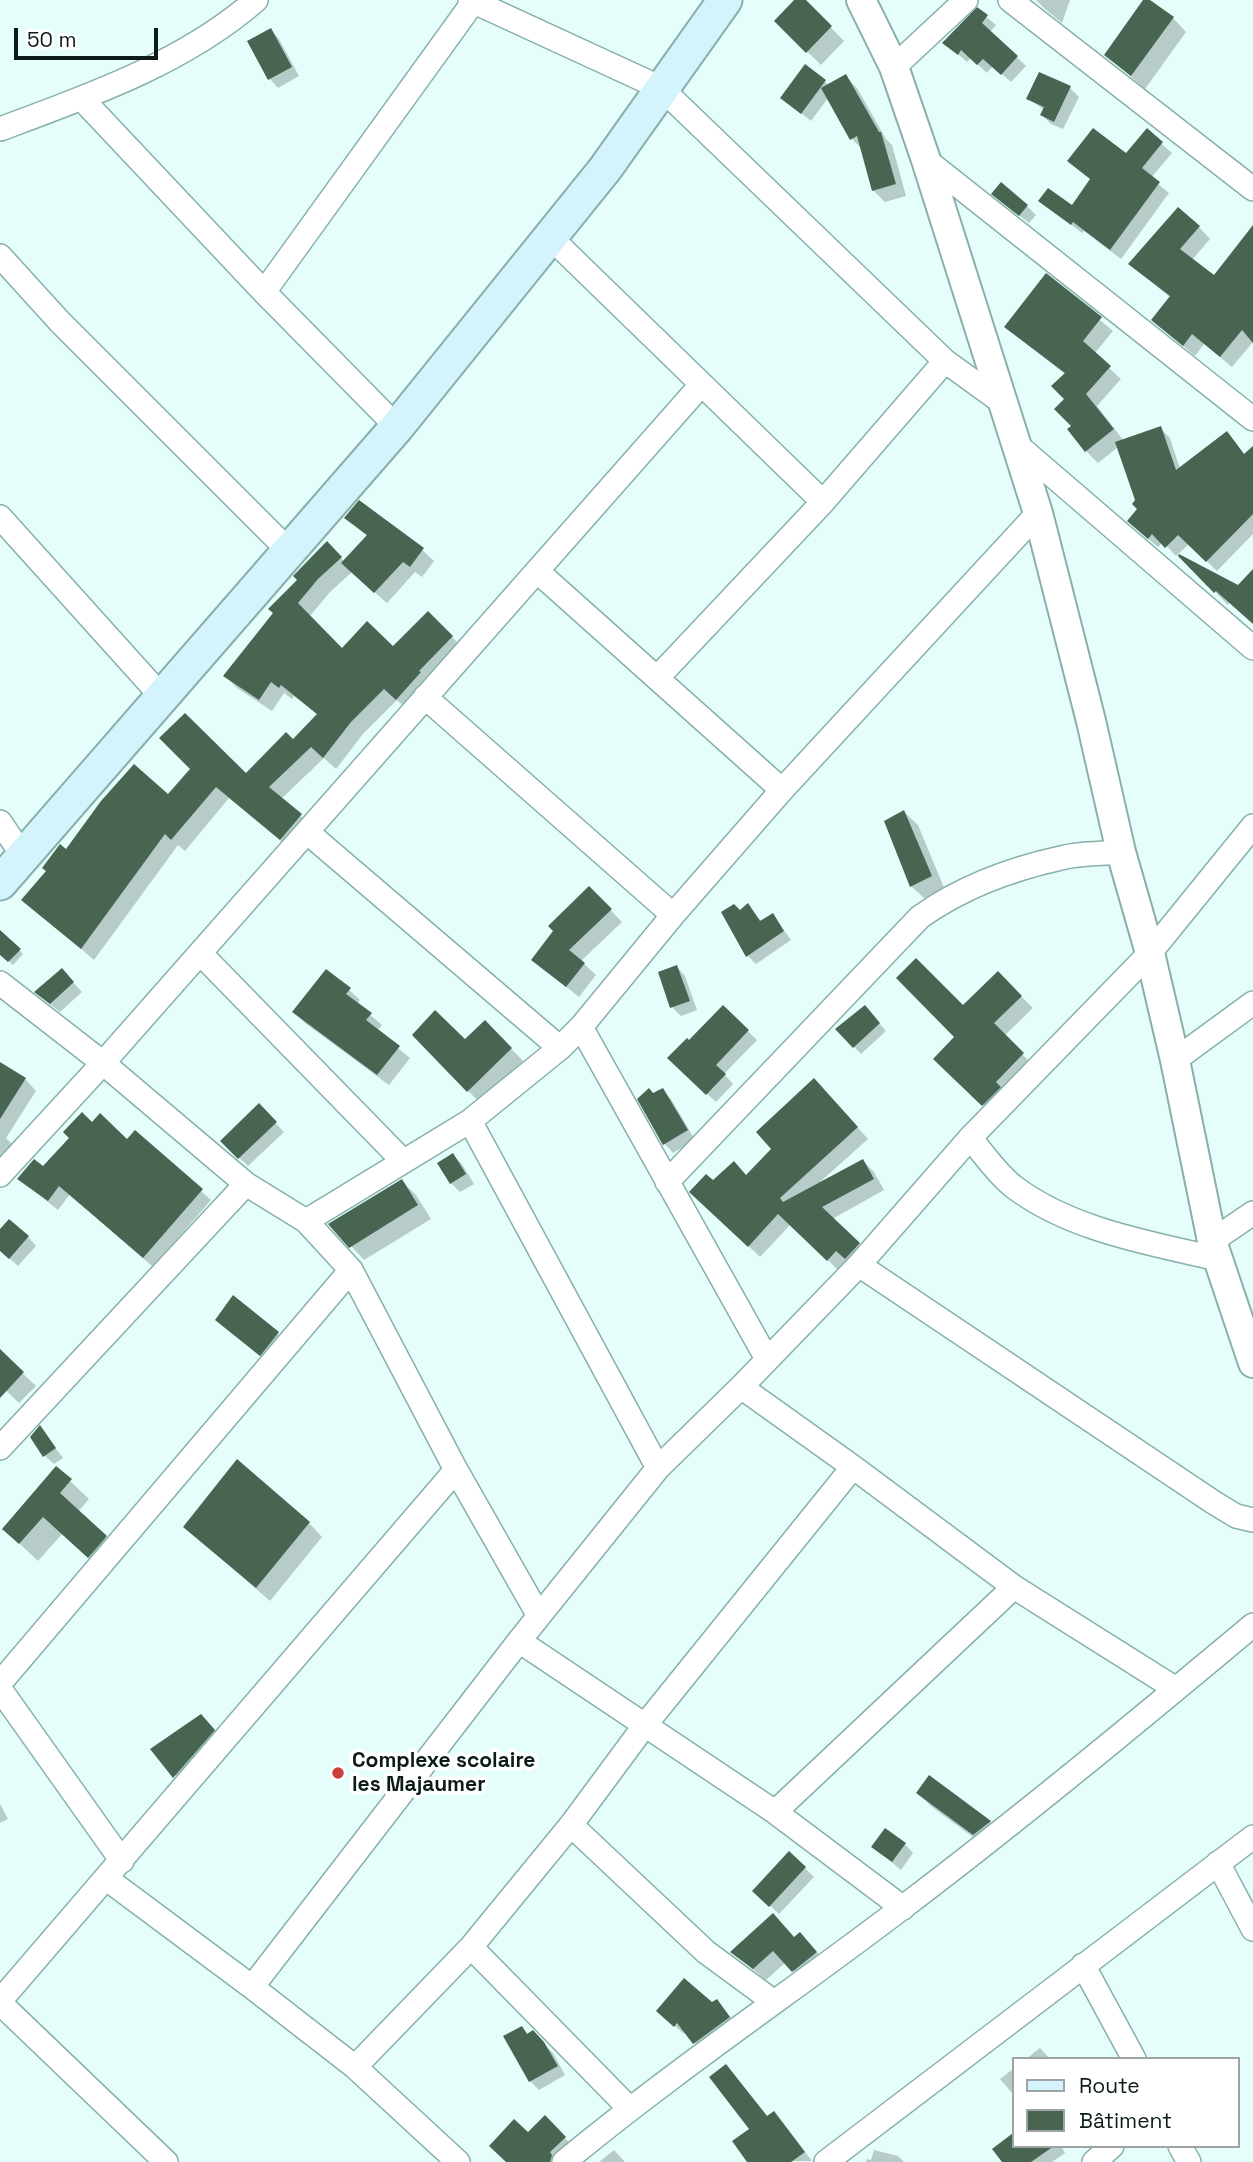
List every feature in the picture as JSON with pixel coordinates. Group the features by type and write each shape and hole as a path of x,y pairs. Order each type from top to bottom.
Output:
{"main road":[{"path":"0,883 397,427 605,169 725,0"}],"street":[{"path":"0,129 82,99 189,49 238,16 256,0"},
{"path":"861,0 894,67 1038,513 1121,852 1150,953 1215,1250 1253,1363"},
{"path":"894,67 966,0"},
{"path":"1010,0 1253,189"},
{"path":"264,292 472,1 661,88 945,361 1003,403"},
{"path":"82,99 264,292 397,427"},
{"path":"926,160 1253,419"},
{"path":"550,237 823,502"},
{"path":"0,257 60,322 290,552"},
{"path":"658,677 823,502 945,361"},
{"path":"0,1175 103,1063 701,385"},
{"path":"1016,444 1253,648"},
{"path":"306,1221 470,1121 560,1048 581,1027 673,915 782,790 1038,513"},
{"path":"0,517 163,698"},
{"path":"537,571 782,790"},
{"path":"425,697 673,915"},
{"path":"0,822 23,856"},
{"path":"252,1987 519,1641 658,1468 859,1265 970,1138 1150,953 1253,826"},
{"path":"307,832 560,1048"},
{"path":"667,1182 920,917 965,889 1017,870 1063,857 1121,852"},
{"path":"200,953 403,1161"},
{"path":"0,982 103,1063 246,1184 306,1221 351,1270 456,1469 540,1616"},
{"path":"1175,1060 1253,1003"},
{"path":"581,1027 768,1359"},
{"path":"470,1121 658,1468"},
{"path":"970,1138 1012,1185 1051,1209 1105,1230 1215,1250"},
{"path":"0,1448 246,1184"},
{"path":"1215,1250 1253,1213"},
{"path":"859,1265 1213,1502 1236,1516 1253,1520"},
{"path":"0,1683 351,1270"},
{"path":"741,1387 1014,1587 1176,1689"},
{"path":"355,2067 471,1947 571,1825 645,1725 853,1467"},
{"path":"166,2162 0,2002 456,1469"},
{"path":"775,1812 1014,1587"},
{"path":"564,2162 629,2108 902,1908 1253,1625"},
{"path":"519,1641 775,1812 902,1908"},
{"path":"0,1689 122,1861"},
{"path":"571,1825 706,1952 774,2002"},
{"path":"826,2162 1253,1837"},
{"path":"1218,1863 1253,1929"},
{"path":"107,1879 355,2067 453,2160"},
{"path":"471,1947 629,2108"},
{"path":"1083,1965 1133,2057"},
{"path":"1094,2162 1110,2148"}],"building":[{"path":"794,0 806,0 832,26 806,53 774,21"},
{"path":"1143,0 1150,0 1174,17 1131,76 1104,55"},
{"path":"977,7 988,15 982,23 1018,56 1001,75 983,59 977,65 961,50 958,55 942,43"},
{"path":"271,28 292,67 268,80 247,41"},
{"path":"805,64 826,80 801,114 780,98"},
{"path":"1039,72 1071,86 1054,122 1040,115 1044,107 1026,99"},
{"path":"846,74 881,132 896,184 872,191 857,136 850,140 821,88"},
{"path":"1093,128 1126,153 1147,128 1163,142 1142,168 1160,182 1110,250 1073,222 1071,225 1038,201 1048,188 1072,205 1090,179 1067,161"},
{"path":"1001,182 1028,205 1019,216 991,194"},
{"path":"1178,207 1200,226 1180,249 1214,275 1253,225 1253,343 1242,330 1220,357 1192,334 1183,346 1151,320 1170,296 1128,264"},
{"path":"1046,273 1102,317 1083,341 1111,366 1086,394 1114,429 1085,452 1067,429 1071,426 1054,409 1064,399 1051,386 1065,373 1004,327"},
{"path":"1161,426 1176,470 1227,431 1244,454 1253,446 1253,514 1206,562 1178,535 1165,548 1152,534 1148,539 1127,521 1137,509 1132,504 1135,500 1115,442"},
{"path":"359,500 424,548 410,567 403,562 374,593 341,563 367,535 344,518"},
{"path":"327,541 342,557 318,579 298,603 342,648 367,621 393,646 428,611 453,636 419,671 421,672 396,700 384,689 351,722 323,758 311,747 269,787 302,814 280,840 216,787 171,840 165,834 81,949 21,900 46,871 42,868 60,844 66,849 101,801 134,764 168,794 190,769 159,738 185,713 246,773 286,732 293,739 317,714 281,685 279,688 271,682 259,700 223,676 273,613 268,609 297,580 293,576"},
{"path":"1179,554 1238,585 1253,569 1253,624 1216,591 1214,593"},
{"path":"904,810 932,876 910,887 884,821"},
{"path":"589,886 612,909 569,950 585,963 566,987 531,960 553,931 548,926"},
{"path":"748,903 760,921 773,913 784,931 746,957 721,912 734,904 740,910"},
{"path":"0,930 21,949 8,962 0,955"},
{"path":"916,958 963,1005 998,971 1022,996 994,1023 1024,1053 996,1082 1001,1087 982,1106 933,1059 954,1037 896,978"},
{"path":"677,965 690,1001 670,1008 658,972"},
{"path":"62,968 74,982 50,1004 34,992"},
{"path":"326,969 351,988 346,994 372,1013 366,1020 400,1046 377,1075 292,1012"},
{"path":"723,1005 749,1030 716,1065 726,1074 706,1095 667,1058"},
{"path":"865,1005 880,1023 853,1048 835,1029"},
{"path":"435,1010 465,1039 485,1020 512,1048 467,1092 412,1035"},
{"path":"0,1062 26,1078 0,1119"},
{"path":"814,1078 858,1127 780,1198 783,1202 863,1159 874,1179 822,1207 860,1243 845,1259 836,1251 827,1261 778,1214 748,1247 689,1192 706,1174 713,1180 734,1161 746,1175 771,1149 756,1132"},
{"path":"649,1088 653,1093 663,1088 688,1130 663,1145 637,1099"},
{"path":"259,1103 277,1122 238,1159 220,1141"},
{"path":"82,1112 92,1122 100,1113 127,1139 135,1130 203,1189 143,1258 59,1186 48,1201 17,1179 34,1159 43,1166 69,1138 63,1132"},
{"path":"453,1153 466,1174 450,1184 437,1163"},
{"path":"402,1179 418,1205 349,1248 328,1224"},
{"path":"9,1219 29,1236 9,1259 0,1251 0,1229"},
{"path":"233,1295 279,1332 260,1356 215,1320"},
{"path":"0,1349 24,1372 0,1398"},
{"path":"40,1425 56,1448 43,1457 30,1437"},
{"path":"237,1459 310,1522 256,1588 183,1527"},
{"path":"56,1466 72,1479 60,1493 107,1536 88,1558 43,1517 19,1544 2,1529"},
{"path":"201,1714 215,1730 173,1778 150,1749"},
{"path":"929,1775 991,1821 973,1835 916,1793"},
{"path":"885,1828 906,1843 892,1862 871,1847"},
{"path":"789,1851 806,1867 769,1907 752,1891"},
{"path":"773,1913 794,1937 800,1932 817,1952 792,1972 773,1951 753,1969 730,1952"},
{"path":"684,1978 712,2002 717,1999 730,2017 693,2044 677,2023 674,2027 656,2011"},
{"path":"522,2026 527,2034 533,2030 544,2042 558,2066 529,2082 503,2036"},
{"path":"726,2064 767,2116 774,2111 805,2152 791,2162 747,2162 732,2141 749,2129 709,2077"},
{"path":"545,2115 566,2137 550,2152 550,2162 506,2162 489,2146 514,2119 528,2132"},
{"path":"1012,2134 1012,2148 1051,2148 1031,2162 1002,2162 992,2149"}],"place":[{"name":"Complexe scolaire les Majaumer","path":"338,1773"}]}
